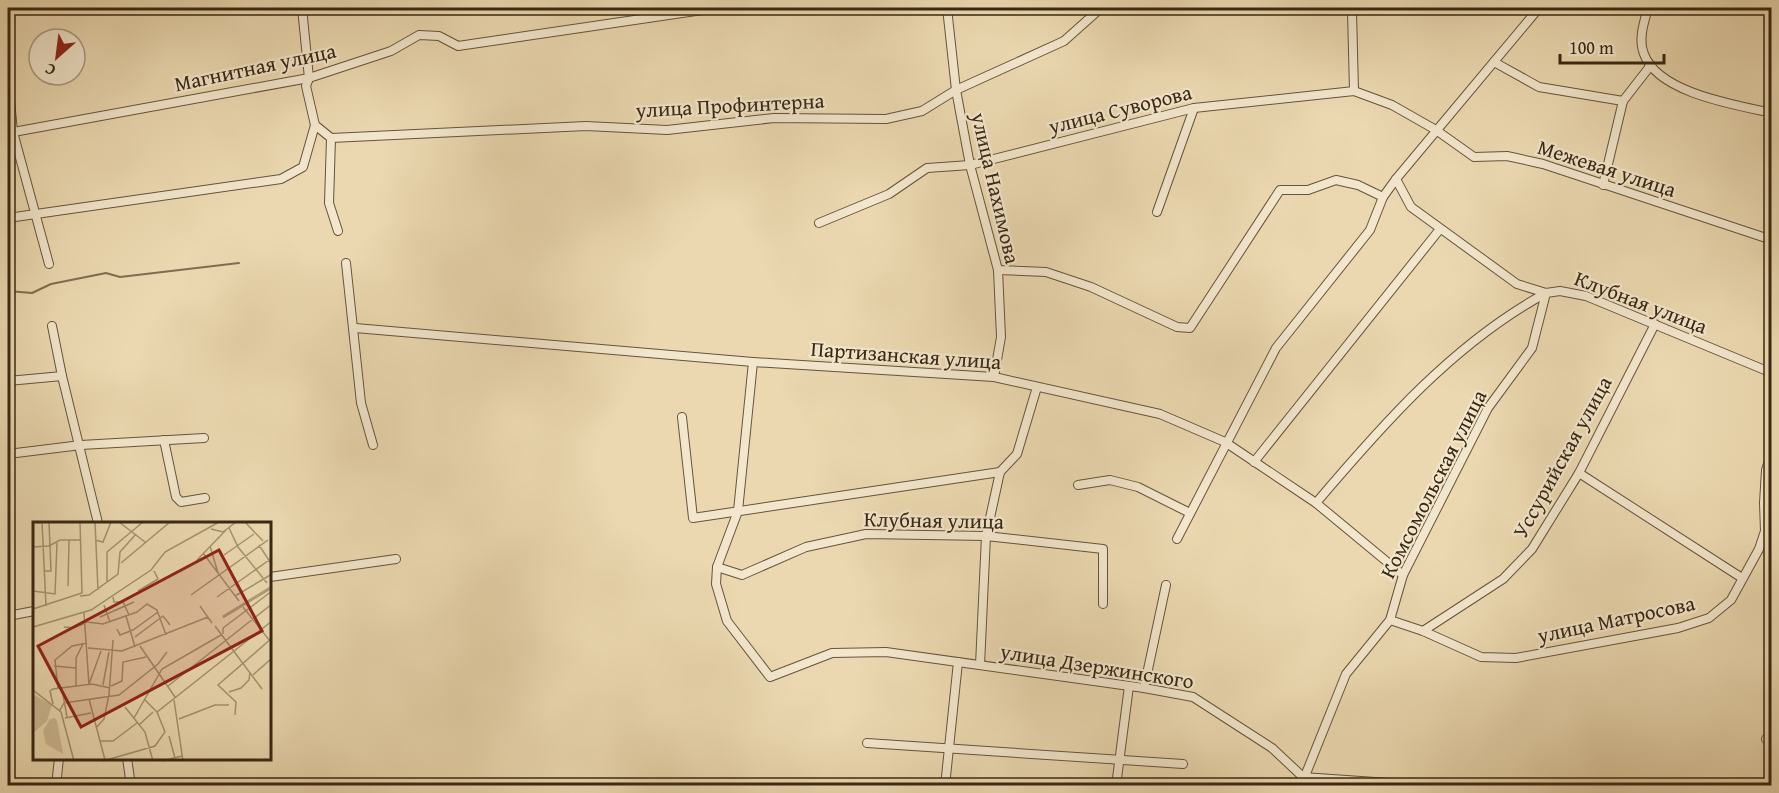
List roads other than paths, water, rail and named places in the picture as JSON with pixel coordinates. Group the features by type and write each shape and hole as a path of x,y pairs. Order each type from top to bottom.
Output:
{"street":[{"path":"8,10 22,8"},
{"path":"8,218 281,179 303,167 315,125 306,86 309,78 302,8"},
{"name":"Магнитная улица","path":"10,132 309,78 391,51 419,35 439,36 458,46 717,8"},
{"name":"улица Нахимова","path":"947,8 956,90 970,165 998,270 1001,337 994,377"},
{"name":"улица Профинтерна","path":"331,138 586,126 667,130 774,118 886,119 922,111 956,90 1064,41 1101,8"},
{"path":"1349,8 1352,12 1354,91"},
{"path":"1177,539 1225,442 1276,348 1370,230 1383,197 1396,179 1539,8"},
{"path":"1648,8 1642,33 1643,53 1656,72 1688,91 1772,113"},
{"path":"1494,62 1539,87 1623,101"},
{"path":"1603,185 1623,101 1651,65"},
{"path":"8,79 10,132 36,213 49,264"},
{"name":"улица Суворова","path":"819,223 889,194 927,168 970,165 1194,108 1354,91 1392,105 1436,130"},
{"path":"1157,212 1194,108"},
{"path":"315,125 331,138 328,203 338,231"},
{"name":"Межевая улица","path":"1436,130 1474,157 1507,156 1543,164 1772,240"},
{"name":"Клубная улица","path":"1396,179 1411,207 1517,284 1546,293 1560,291 1586,296 1770,370"},
{"path":"998,270 1046,272 1091,286 1177,327 1190,327 1280,190 1308,190 1336,180 1358,185 1383,197"},
{"path":"1254,462 1440,230"},
{"path":"346,263 362,403 373,445"},
{"path":"1316,503 1373,436 1425,382 1516,309 1546,293"},
{"name":"Комсомольская улица","path":"1302,781 1346,674 1390,620 1403,575 1488,408 1532,348 1546,293"},
{"name":"Уссурийская улица","path":"1423,631 1503,579 1532,549 1579,473 1655,324"},
{"path":"52,326 98,522"},
{"name":"Партизанская улица","path":"355,328 753,362 994,377 1160,414 1225,442 1316,503 1403,575"},
{"path":"717,567 738,512 753,362"},
{"path":"8,381 62,376"},
{"path":"980,665 987,536 1000,472 1017,454 1037,387"},
{"path":"682,417 693,518 1000,472"},
{"path":"8,454 81,445 204,438"},
{"path":"164,440 176,497 181,502 205,498"},
{"name":"улица Матросова","path":"1390,620 1423,631 1481,657 1516,658 1678,628 1709,618 1731,600 1759,549 1765,531 1766,470 1772,452"},
{"path":"1579,473 1742,578"},
{"path":"1078,485 1110,480 1138,487 1190,513"},
{"name":"Клубная улица","path":"717,567 742,575 806,547 866,534 987,536 1103,549 1103,604"},
{"path":"272,577 396,559"},
{"name":"улица Дзержинского","path":"717,567 716,584 727,621 770,677 832,653 886,652 1193,697 1272,748 1302,781"},
{"path":"1144,688 1166,585"},
{"path":"8,616 33,612"},
{"path":"945,786 958,662"},
{"path":"1116,786 1129,686"},
{"path":"867,743 1183,764"},
{"path":"56,786 59,760"},
{"path":"127,760 131,786"},
{"path":"1302,781 1433,786"}],"waterway":[{"path":"8,291 32,293 51,284 106,273 120,277 239,263"}]}
